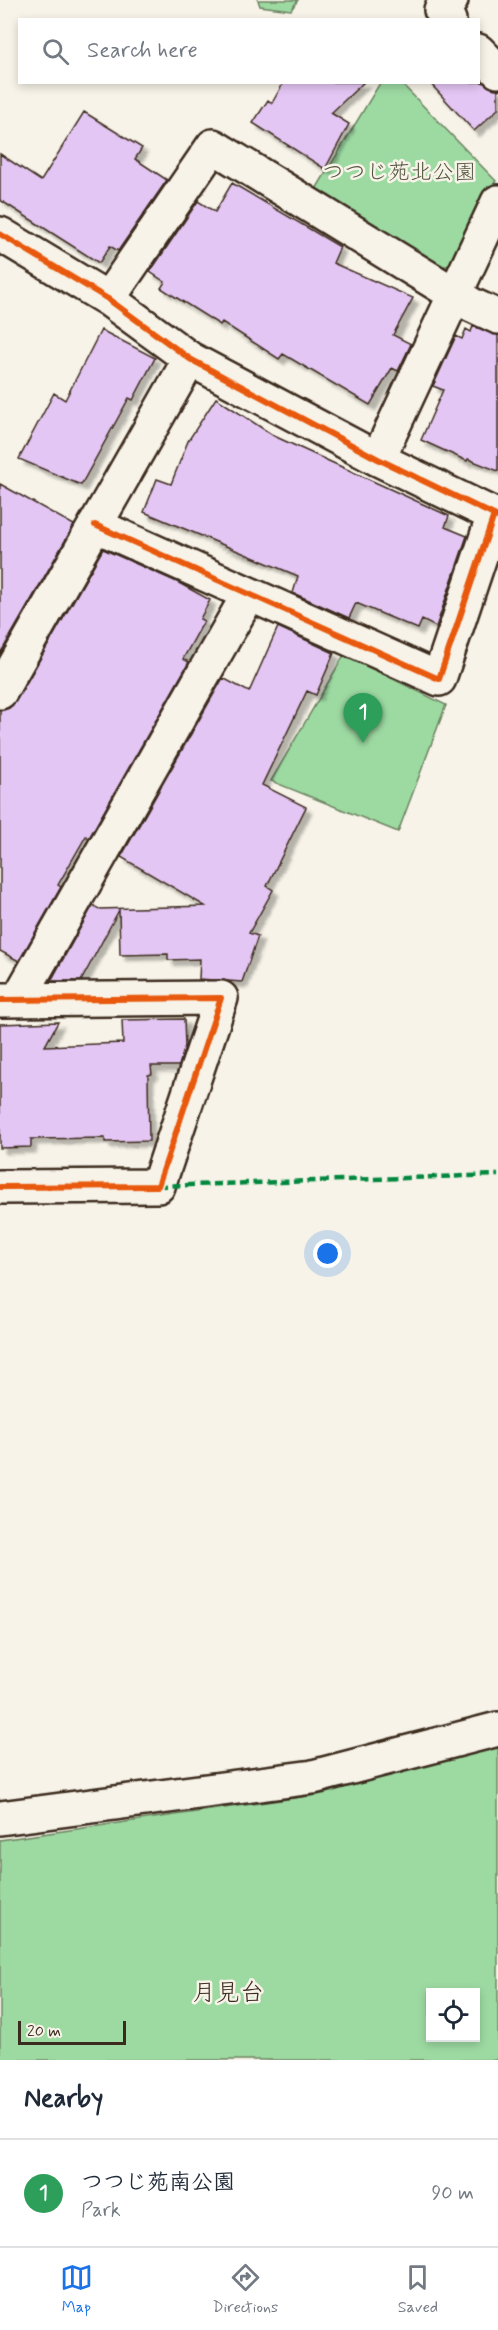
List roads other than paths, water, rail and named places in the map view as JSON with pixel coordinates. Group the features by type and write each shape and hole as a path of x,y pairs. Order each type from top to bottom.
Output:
{"street":[{"path":"447,18 441,10 451,0"},
{"path":"480,53 498,71"},
{"path":"108,299 213,146 454,293 498,317"},
{"path":"378,459 498,202"},
{"path":"0,234 108,299 190,359 378,459 496,516 439,680 95,525"},
{"path":"0,692 190,359"},
{"path":"9,1000 249,594"},
{"path":"0,1187 158,1186 221,998 9,1000"},
{"path":"0,1818 314,1776 498,1729"}],"place":[{"name":"つつじ苑南公園","path":"363,743"}],"district":[{"name":"月見台","path":"228,1993"}],"park label":[{"name":"つつじ苑北公園","path":"399,173"}]}
